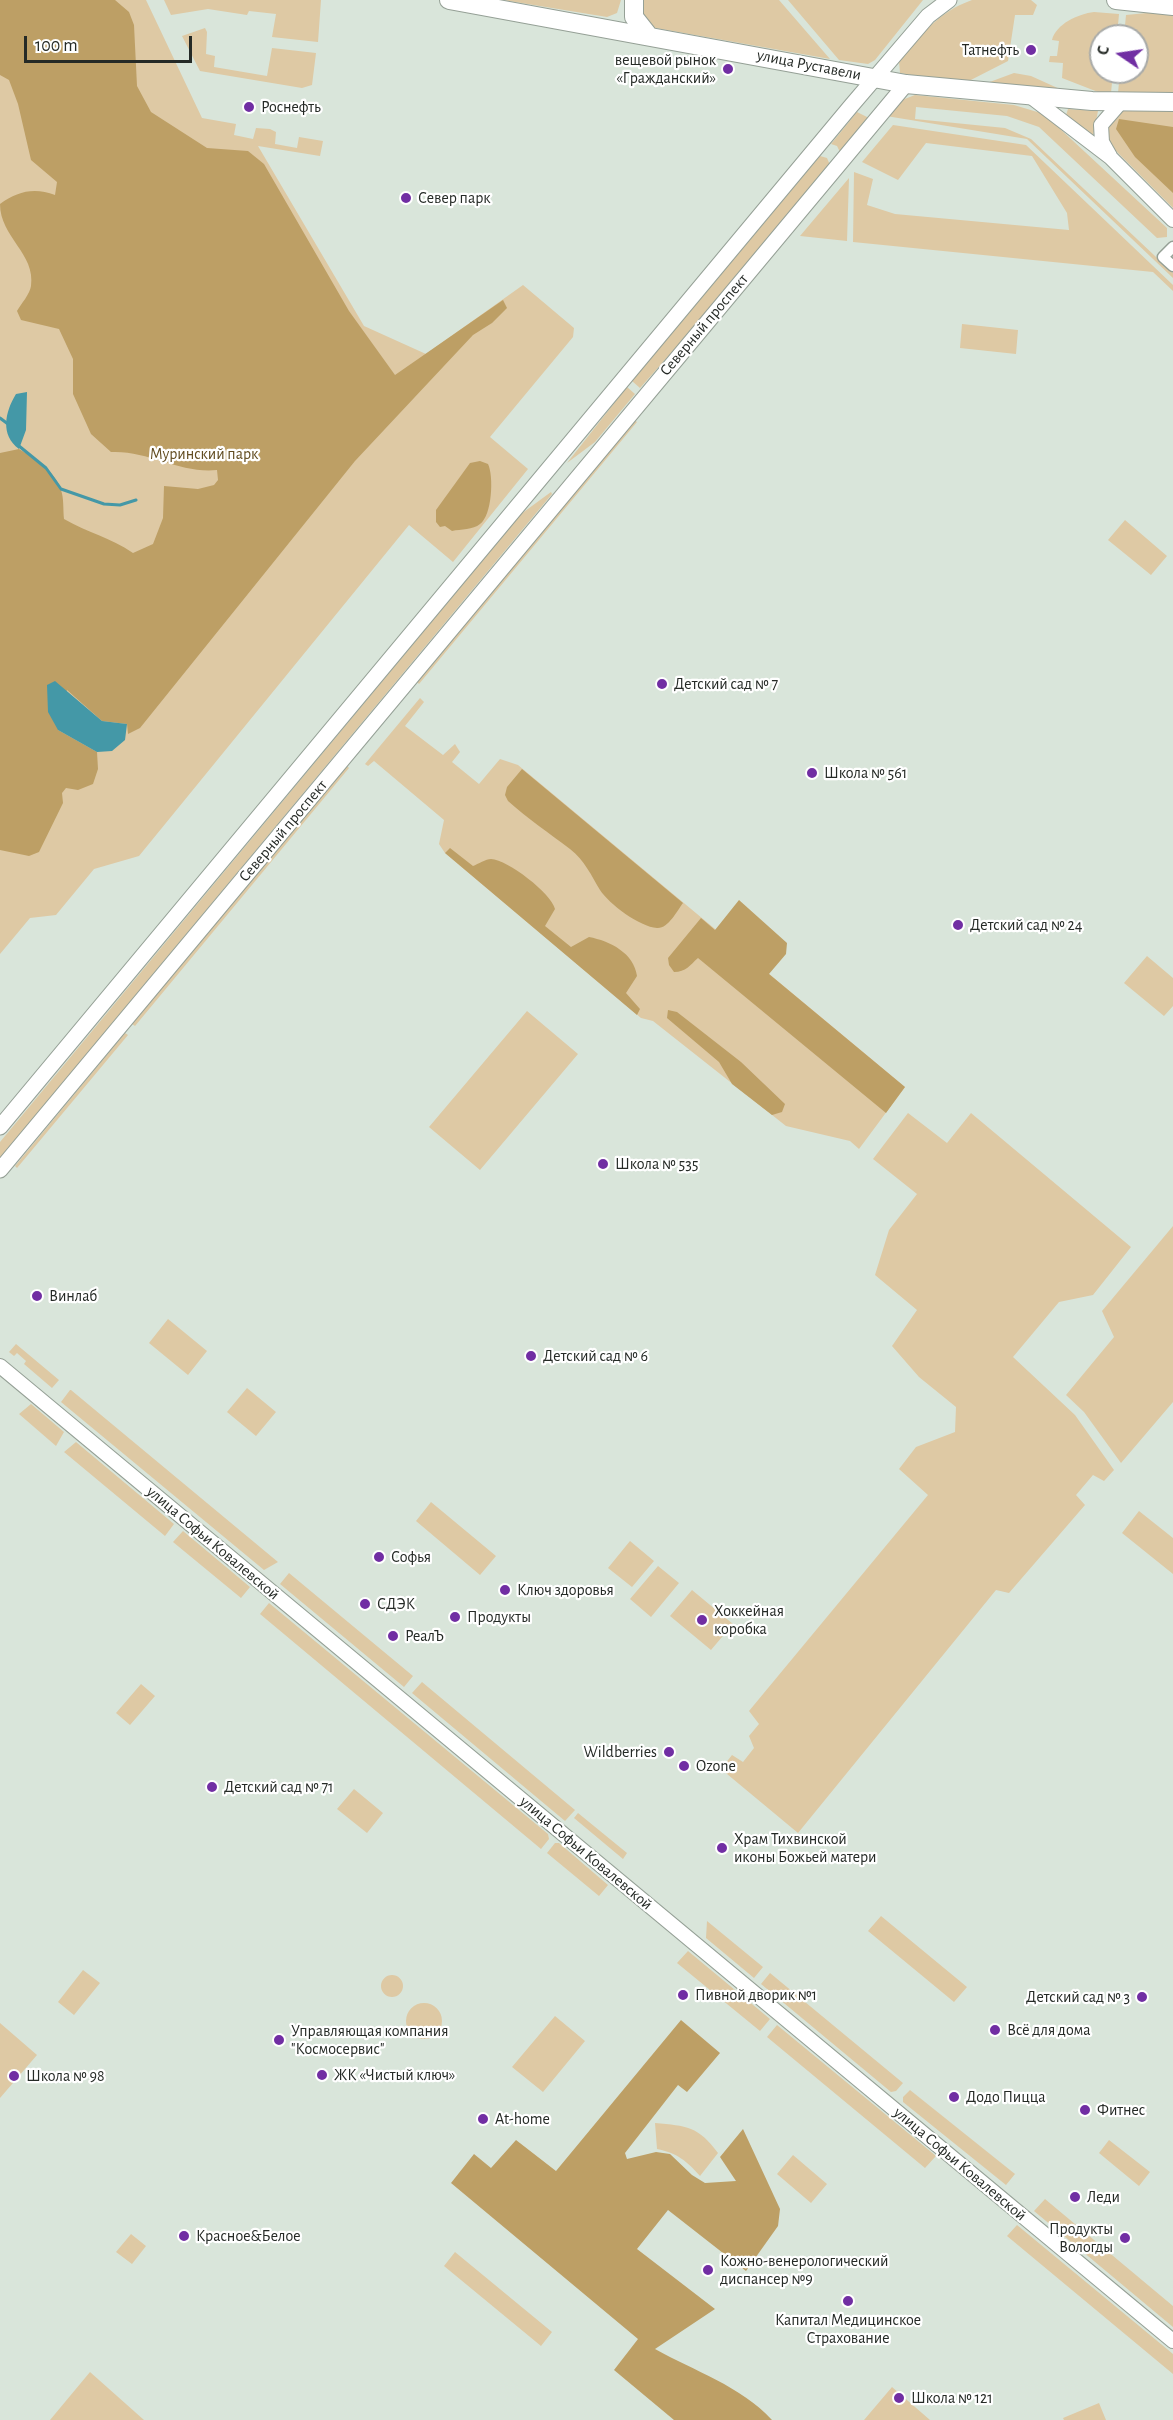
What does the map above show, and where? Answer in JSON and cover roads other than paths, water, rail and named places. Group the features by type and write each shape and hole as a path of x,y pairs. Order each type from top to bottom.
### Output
{"main road":[{"name":"улица Руставели","path":"449,0 906,84 1031,97 1121,102 1173,102"},
{"path":"600,27 621,15 626,0"},
{"path":"634,0 634,17 649,36"},
{"name":"Северный проспект","path":"0,1127 820,143 928,16 949,0"},
{"path":"1116,0 1173,6"},
{"name":"Северный проспект","path":"0,1170 906,84"},
{"path":"820,143 842,160"},
{"path":"545,474 566,491"}],"street":[{"path":"1031,97 1061,118 1098,151 1111,158"},
{"path":"1121,102 1101,125 1102,142 1111,158 1173,220"},
{"path":"1173,247 1163,257 1173,266"},
{"name":"улица Софьи Ковалевской","path":"0,1366 1173,2341"}],"water":[{"path":"27,392 26,430 19,449 9,437 6,423 9,408 16,394"},
{"path":"55,681 102,721 127,724 125,740 112,751 97,752 58,730 48,712 47,685"}],"waterway":[{"path":"0,418 8,424"},
{"path":"19,446 46,468 61,489 104,504 120,505 136,500"}],"place":[{"name":"Татнефть","path":"1031,50"},
{"name":"вещевой рынок «Гражданский»","path":"728,69"},
{"name":"Роснефть","path":"249,107"},
{"name":"Север парк","path":"406,198"},
{"name":"Детский сад № 7","path":"662,684"},
{"name":"Школа № 561","path":"812,773"},
{"name":"Детский сад № 24","path":"958,925"},
{"name":"Школа № 535","path":"603,1164"},
{"name":"Винлаб","path":"37,1296"},
{"name":"Детский сад № 6","path":"531,1356"},
{"name":"Софья","path":"379,1557"},
{"name":"Ключ здоровья","path":"505,1590"},
{"name":"СДЭК","path":"365,1604"},
{"name":"Продукты","path":"455,1617"},
{"name":"Хоккейная коробка","path":"702,1620"},
{"name":"РеалЪ","path":"393,1636"},
{"name":"Wildberries","path":"669,1752"},
{"name":"Ozone","path":"684,1766"},
{"name":"Детский сад № 71","path":"212,1787"},
{"name":"Храм Тихвинской иконы Божьей матери","path":"722,1848"},
{"name":"Пивной дворик №1","path":"683,1995"},
{"name":"Детский сад № 3","path":"1142,1997"},
{"name":"Всё для дома","path":"995,2030"},
{"name":"Управляющая компания \"Космосервис\"","path":"279,2040"},
{"name":"ЖК «Чистый ключ»","path":"322,2075"},
{"name":"Школа № 98","path":"14,2076"},
{"name":"Додо Пицца","path":"954,2097"},
{"name":"Фитнес","path":"1085,2110"},
{"name":"At-home","path":"483,2119"},
{"name":"Леди","path":"1075,2197"},
{"name":"Красное&Белое","path":"184,2236"},
{"name":"Продукты Вологды","path":"1125,2238"},
{"name":"Кожно-венерологический диспансер №9","path":"708,2270"},
{"name":"Капитал Медицинское Страхование","path":"848,2301"},
{"name":"Школа № 121","path":"899,2398"}],"park label":[{"name":"Муринский парк","path":"204,454"}]}
